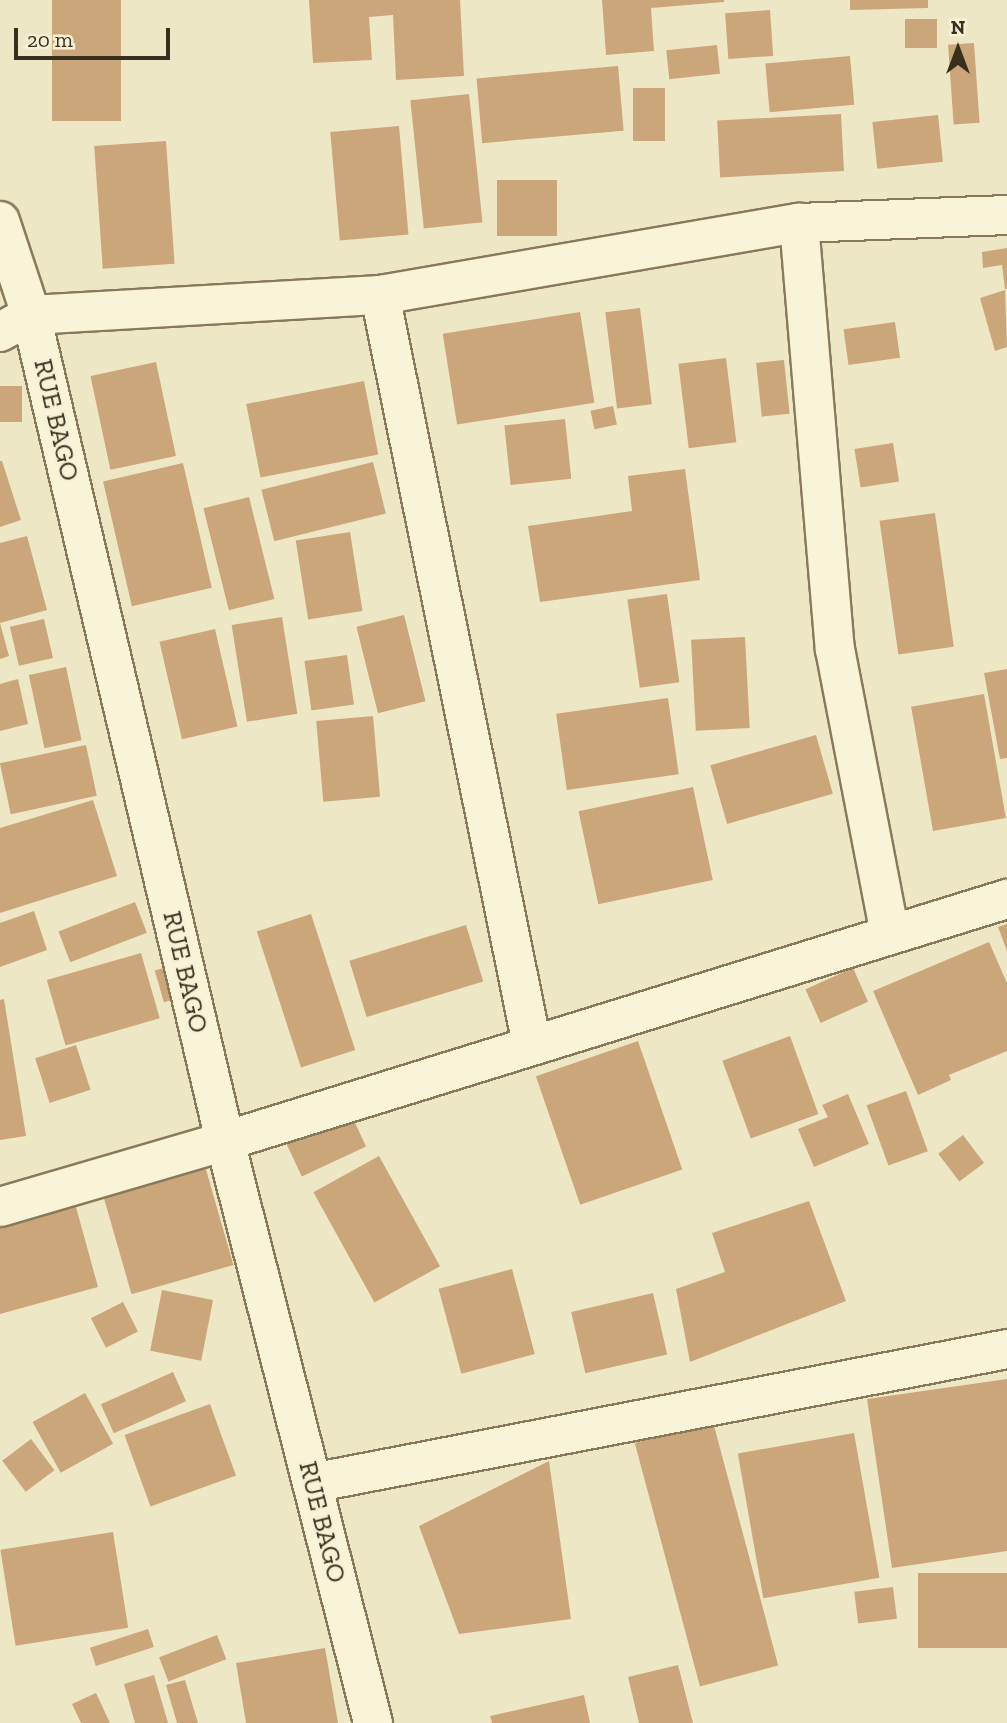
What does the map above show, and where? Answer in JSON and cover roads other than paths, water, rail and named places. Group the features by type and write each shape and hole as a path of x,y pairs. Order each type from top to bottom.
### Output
{"street":[{"path":"15,323 380,295 799,223 1007,215"},
{"name":"RUE BAGO","path":"0,221 15,323 373,1723"},
{"path":"799,223 835,649 890,933"},
{"path":"380,295 532,1045"},
{"path":"0,1207 225,1141 890,933 1007,899"},
{"path":"312,1483 1007,1349"}]}
